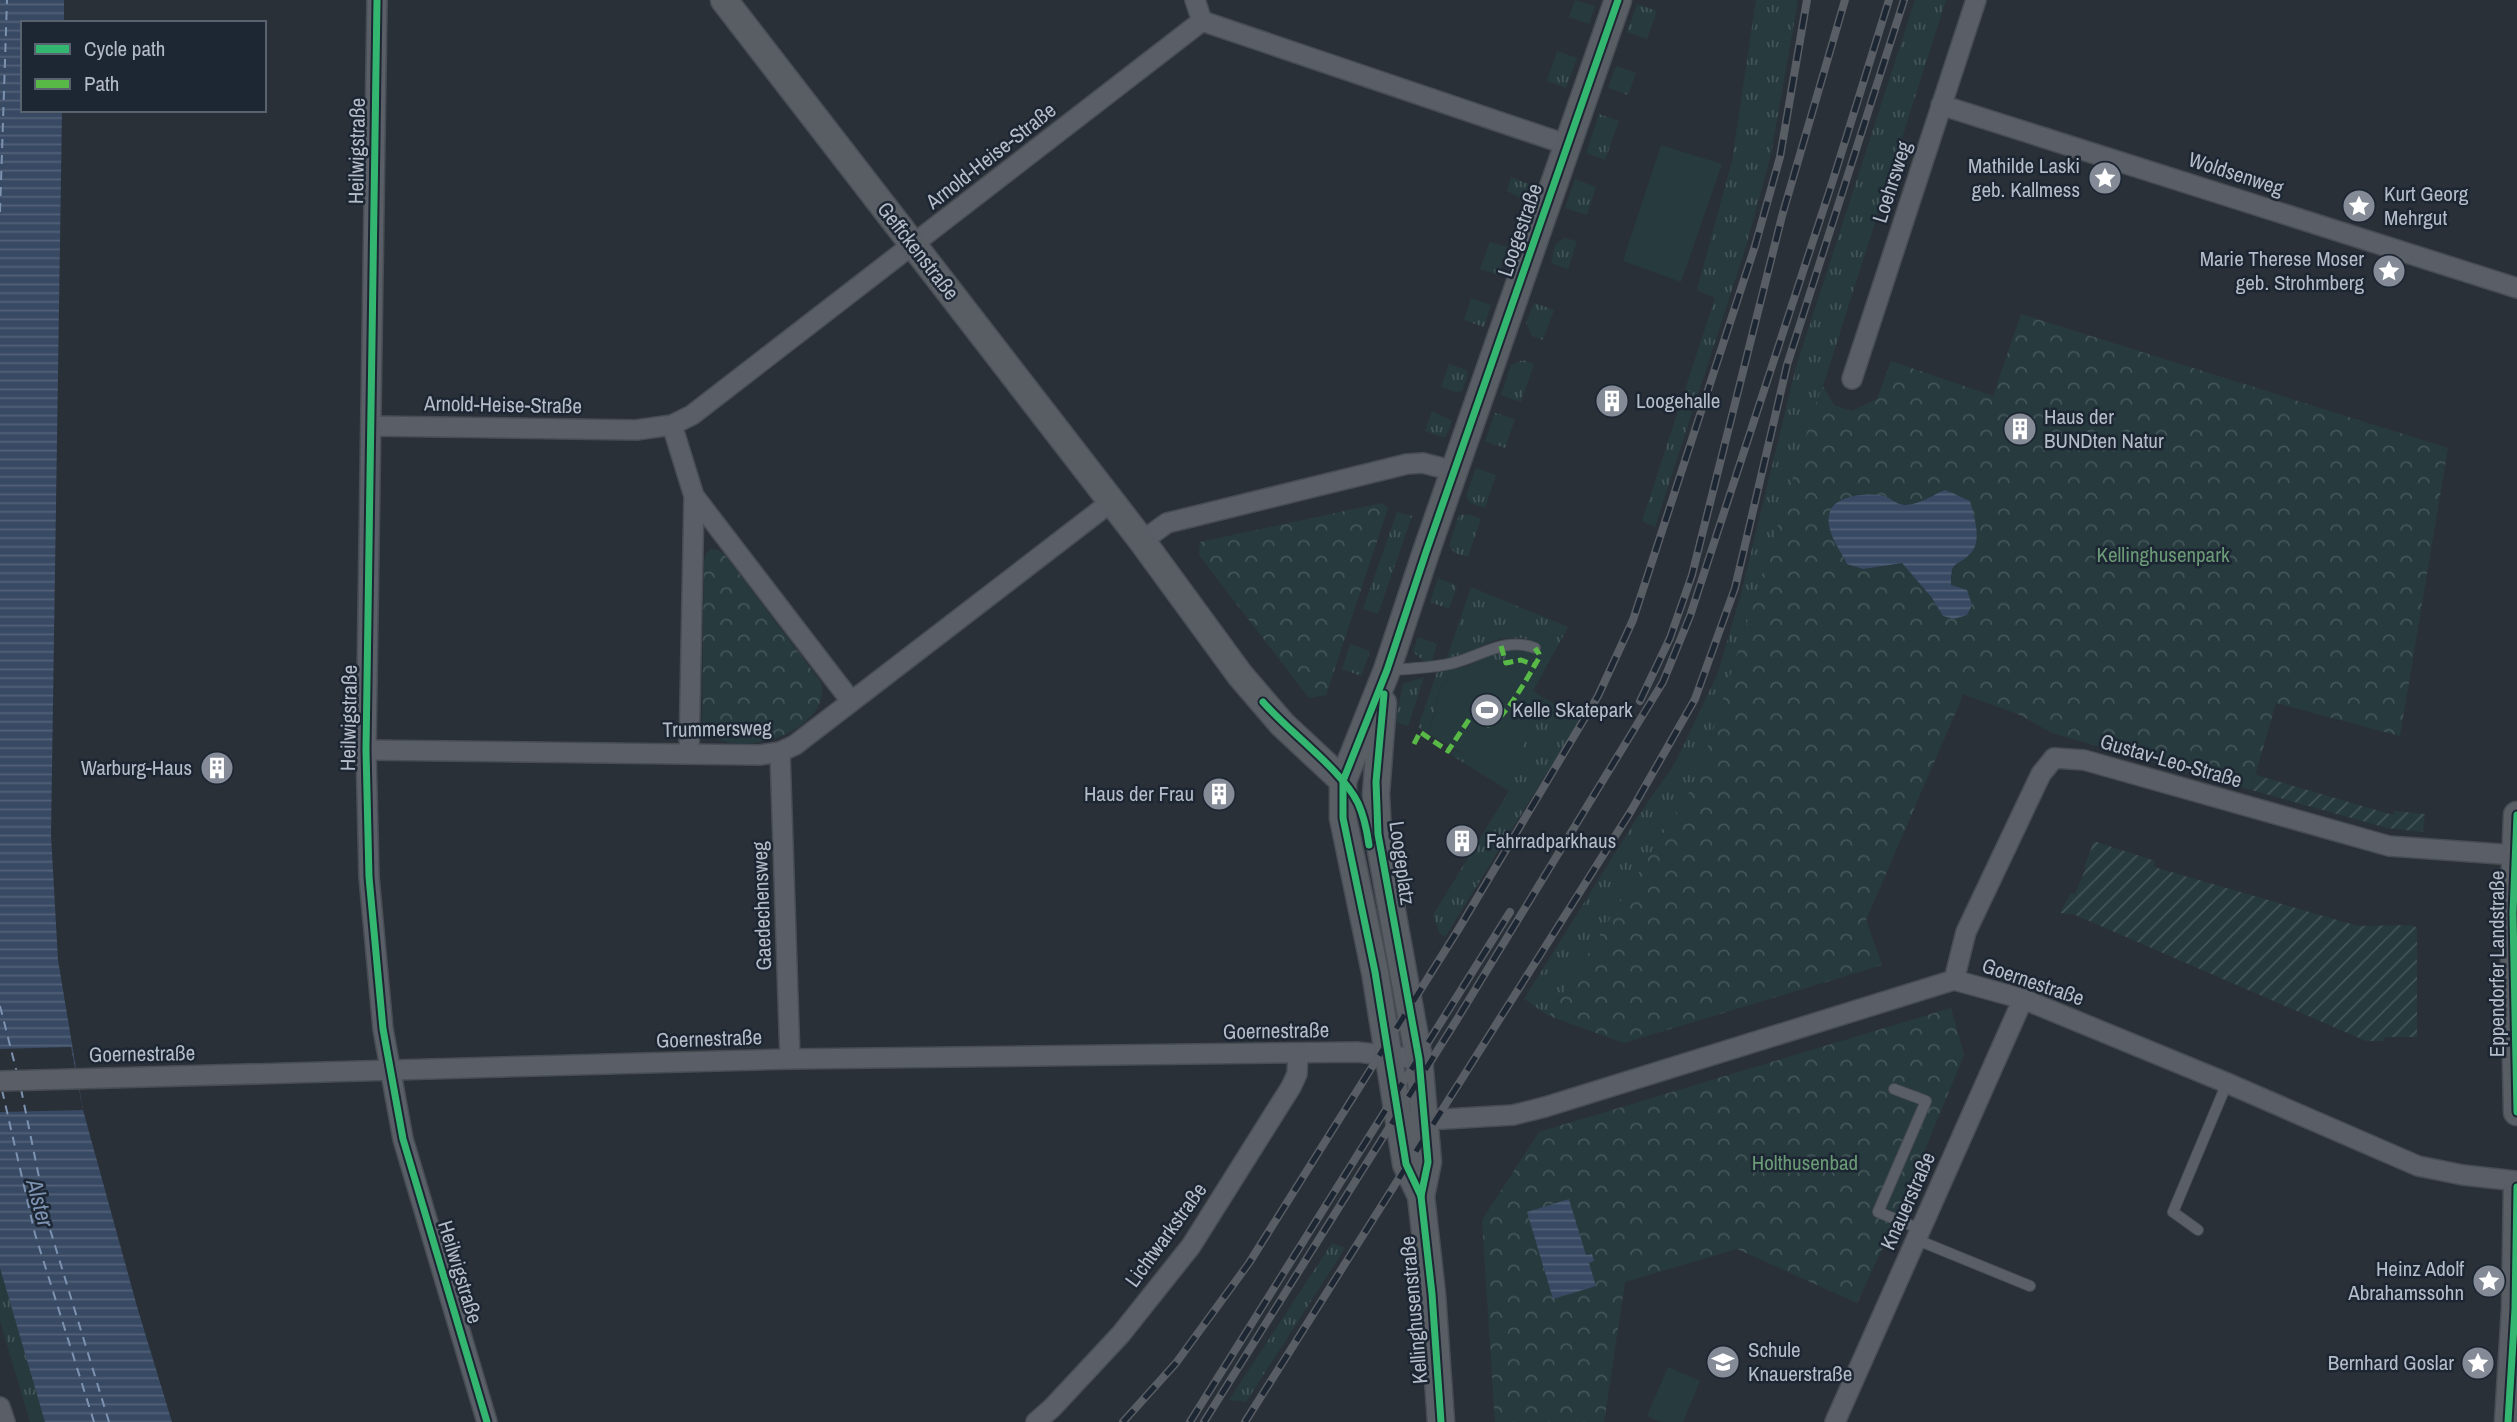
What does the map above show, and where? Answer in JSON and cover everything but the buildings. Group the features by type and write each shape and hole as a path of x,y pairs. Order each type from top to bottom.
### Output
{"street":[{"name":"Heilwigstraße","path":"377,0 366,750 369,877 383,1029 390,1071 413,1178 486,1422"},
{"name":"Geffckenstraße","path":"724,0 1111,502"},
{"path":"1195,0 1202,21 1568,145"},
{"name":"Loogestraße","path":"1454,471 1618,0"},
{"name":"Loehrsweg","path":"1852,379 1976,0"},
{"name":"Arnold-Heise-Straße","path":"371,426 636,430 672,425 692,415 1202,21"},
{"name":"Woldsenweg","path":"1941,105 2517,288"},
{"path":"672,425 694,496 690,754"},
{"path":"1142,541 1167,523 1407,464 1423,463 1454,471"},
{"name":"Loogeplatz","path":"1389,1054 1343,818 1343,781 1366,754 1387,670 1454,471"},
{"path":"694,496 851,701"},
{"path":"1111,502 1263,702 1282,724 1343,781"},
{"name":"Trummersweg","path":"366,750 760,755 779,751 795,745 1111,502"},
{"name":"Gaedechensweg","path":"779,751 790,1059"},
{"name":"Loogeplatz","path":"1366,754 1376,794 1378,834 1419,1059"},
{"name":"Gustav-Leo-Straße","path":"1954,980 1966,932 2040,774 2054,758 2084,760 2389,846 2514,855"},
{"name":"Eppendorfer Landstraße","path":"2517,816 2513,913 2517,1112"},
{"name":"Loogeplatz","path":"1356,885 1393,926"},
{"name":"Goernestraße","path":"1412,1121 1513,1115 1545,1107 1954,980 2023,999 2418,1166 2463,1175 2517,1181"},
{"name":"Knauerstraße","path":"1835,1422 2023,999"},
{"name":"Goernestraße","path":"0,1081 790,1059 1357,1052 1419,1059"},
{"name":"Lichtwarkstraße","path":"1037,1422 1121,1334 1191,1246 1291,1087 1297,1074 1298,1054"},
{"name":"Kellinghusenstraße","path":"1389,1054 1428,1162 1421,1196 1441,1422"},
{"name":"Kellinghusenstraße","path":"1412,1121 1419,1059"},
{"path":"2508,1422 2514,1384 2517,1187"},
{"path":"0,1407 5,1422"}],"lane":[{"path":"1387,670 1445,665 1506,644 1535,648"},
{"path":"2198,1230 2173,1212 2227,1083"},
{"path":"1894,1089 1926,1101 1878,1212 1918,1234 2030,1286"}],"green space":[{"path":"1575,0 1595,6 1589,24 1569,17"},
{"path":"1756,0 1798,0 1771,154 1747,243 1655,527 1642,521 1715,298 1697,290 1732,161"},
{"path":"1915,0 1946,0 1698,778 1549,1016 1524,999 1637,818 1675,763 1718,673 1741,594 1796,367"},
{"path":"1637,4 1657,11 1647,39 1627,32"},
{"path":"1557,51 1577,58 1566,88 1547,81"},
{"path":"1616,66 1636,73 1628,95 1608,88"},
{"path":"1599,114 1619,121 1605,160 1586,153"},
{"path":"1661,145 1722,164 1681,282 1623,261"},
{"path":"1511,177 1533,186 1527,201 1507,191"},
{"path":"1575,179 1596,187 1587,215 1565,208"},
{"path":"1564,238 1577,241 1568,269 1551,263 1555,245"},
{"path":"1490,242 1507,247 1499,275 1480,269"},
{"path":"1471,298 1491,305 1484,327 1464,320"},
{"path":"1534,303 1554,310 1543,340 1532,336 1526,323"},
{"name":"Kellinghusenpark","path":"2021,314 2448,448 2400,736 2276,703 2251,790 2052,733 2020,715 1962,694 1866,920 1882,965 1624,1043 1549,1016 1698,778 1822,385 1834,405 1852,411 1877,399 1891,361 1993,396","holes":["1934,494 1970,555 1954,568 1943,616 1932,598 1902,563 1863,569 1847,564 1836,544 1883,495 1897,503 1909,505"]},
{"path":"1523,360 1534,364 1521,402 1501,395 1511,365"},
{"path":"1449,364 1466,370 1468,374 1462,391 1456,392 1441,387"},
{"path":"1432,411 1452,421 1445,438 1425,431"},
{"path":"1495,413 1515,419 1505,448 1485,441"},
{"path":"1476,468 1496,475 1485,508 1470,503 1466,496"},
{"path":"1382,503 1388,508 1326,695 1309,698 1199,555 1200,542"},
{"path":"1397,512 1412,516 1378,614 1363,609"},
{"path":"1468,514 1481,519 1468,557 1455,553 1449,546 1459,515"},
{"path":"711,549 724,554 821,682 820,701 810,717 771,740 748,744 727,742 711,734 702,719 704,561"},
{"path":"1438,578 1457,586 1449,609 1430,602"},
{"path":"1471,587 1568,627 1555,651 1555,645 1549,638 1535,641 1503,638 1462,656 1447,658"},
{"path":"1418,637 1437,644 1432,661 1425,662 1413,652"},
{"name":"Kelle Skatepark","path":"1549,638 1555,645 1555,651 1533,691 1544,698 1526,730 1528,736 1504,777 1427,733 1433,721 1440,690 1448,680 1467,671 1521,656 1531,639 1535,641"},
{"path":"1350,644 1370,651 1361,676 1342,669"},
{"path":"1508,650 1524,651 1521,656 1467,671 1448,680 1440,690 1427,733 1418,727 1437,672 1468,666 1491,654"},
{"path":"1424,677 1408,726 1395,722 1403,684"},
{"path":"1544,698 1581,718 1445,937 1440,934 1433,915 1509,791 1451,755 1454,750 1464,754 1526,730"},
{"path":"2256,775 2393,815 2394,811 2425,814 2423,832 2387,828 2251,790"},
{"path":"2094,841 2155,861 2154,867 2358,926 2412,925 2417,928 2417,1037 2385,1037 2384,1041 2366,1041 2073,914 2060,913 2071,893 2075,894"},
{"name":"Holthusenbad","path":"1951,1008 1964,1055 1901,1208 1857,1303 1737,1249 1625,1282 1604,1422 1495,1422 1482,1220 1539,1132"},
{"path":"1332,1243 1345,1248 1246,1402 1229,1400"},
{"path":"0,1268 45,1422 30,1422 0,1321"},
{"path":"1668,1367 1700,1381 1683,1422 1661,1422 1647,1416"}],"water":[{"name":"Alster","path":"0,0 64,0 64,21 21,21 21,112 62,112 51,835 58,960 83,1110 172,1422 45,1422 0,1268"},
{"path":"1945,490 1970,501 1977,536 1974,549 1953,567 1951,585 1967,590 1972,605 1967,615 1954,619 1943,616 1932,598 1902,563 1863,569 1847,564 1829,525 1832,508 1845,498 1880,495 1898,504 1910,505"},
{"path":"1569,1199 1586,1255 1592,1254 1594,1261 1589,1263 1596,1286 1553,1299 1527,1212"}],"pier":[{"path":"71,1047 83,1110 0,1112 0,1049"}],"ferry route":[{"path":"0,212 7,0"},
{"path":"0,1006 17,1073"},
{"path":"21,1089 49,1226 109,1422"},
{"path":"2,1090 35,1234 94,1422"}],"railway":[{"path":"1123,1422 1176,1363 1249,1263 1458,930 1598,696 1633,620 1755,246 1780,157 1807,0"},
{"path":"1640,701 1670,638 1692,575 1782,216 1845,0"},
{"path":"1204,1422 1456,1021 1663,682 1690,616 1889,0"},
{"path":"1245,1422 1631,811 1695,699 1735,588 1787,365 1904,0"},
{"path":"1190,1422 1510,912"}],"marked path":[{"path":"1501,646 1506,663 1521,660 1534,665"},
{"path":"1487,725 1501,716 1523,686 1539,658 1535,648"},
{"path":"1414,744 1420,732 1448,751 1470,718 1474,717"}],"cycle path":[{"path":"377,0 366,750 369,877 383,1029 403,1139 487,1422"},
{"path":"1441,1422 1432,1294 1421,1196 1406,1164 1375,972 1343,818 1343,781 1387,670 1618,0"},
{"path":"1384,694 1376,782 1378,834 1419,1059 1428,1162 1421,1196"},
{"path":"1263,702 1328,764 1350,790 1362,813 1369,845"},
{"path":"2517,815 2513,913 2517,1112"},
{"path":"2508,1422 2515,1309 2517,1187"}],"place":[{"name":"Mathilde Laski geb. Kallmess","path":"2105,178"},
{"name":"Kurt Georg Mehrgut","path":"2359,206"},
{"name":"Marie Therese Moser geb. Strohmberg","path":"2389,271"},
{"name":"Loogehalle","path":"1612,401"},
{"name":"Haus der BUNDten Natur","path":"2020,429"},
{"name":"Kelle Skatepark","path":"1487,710"},
{"name":"Warburg-Haus","path":"217,768"},
{"name":"Haus der Frau","path":"1219,794"},
{"name":"Fahrradparkhaus","path":"1462,841"},
{"name":"Heinz Adolf Abrahamssohn","path":"2489,1281"},
{"name":"Schule Knauerstraße","path":"1723,1362"},
{"name":"Bernhard Goslar","path":"2478,1363"}]}
